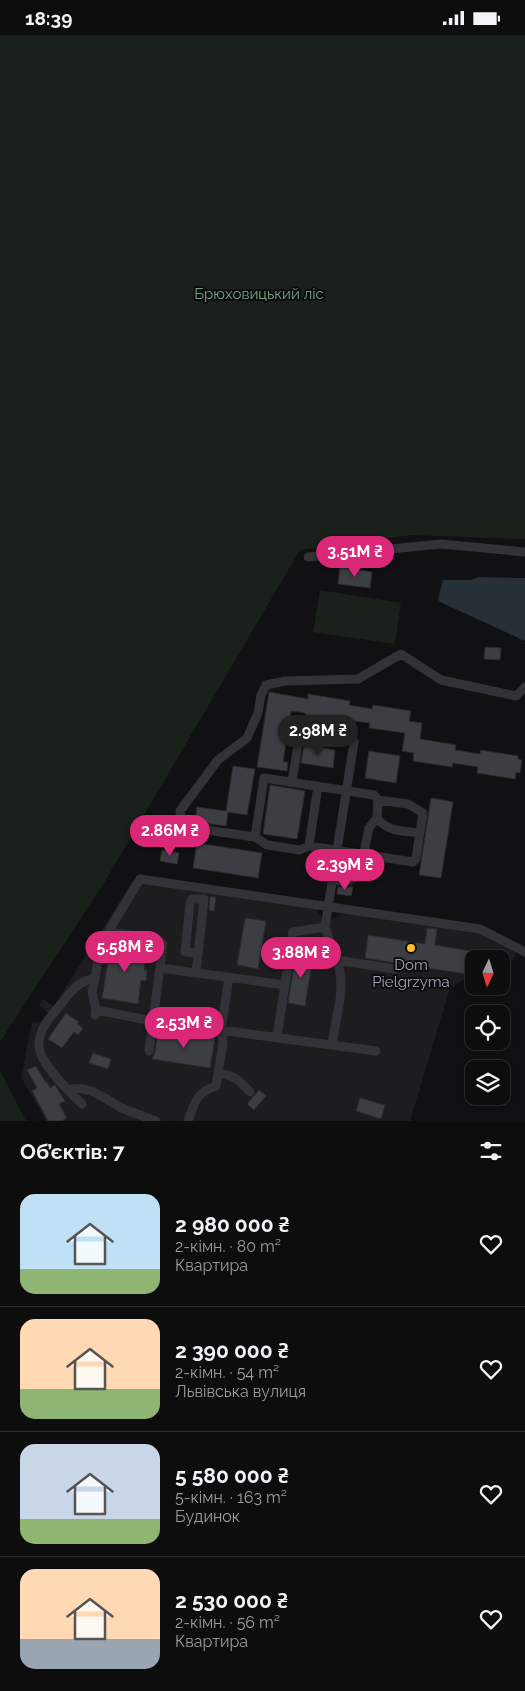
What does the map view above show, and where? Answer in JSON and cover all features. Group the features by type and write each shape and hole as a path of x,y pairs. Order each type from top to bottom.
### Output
{"street":[{"path":"308,557 441,544 525,552"},
{"path":"255,837 264,778 374,795 378,799 408,804 423,813 416,858 413,862 309,846 300,850 267,845 255,837 192,828 183,823 180,811 218,760 247,738 258,713 261,695 266,685 279,681 358,679 401,654 441,680 516,696 525,687"},
{"path":"292,783 302,720"},
{"path":"332,1045 340,993 340,971 325,927 330,907 354,742"},
{"path":"309,846 318,786"},
{"path":"334,880 346,881 354,878 361,866 369,828 377,818 378,799"},
{"path":"377,818 381,824 390,829 420,833"},
{"path":"376,1051 96,1013 92,992 100,947 140,879 480,929 525,952"},
{"path":"196,973 205,888"},
{"path":"277,1037 293,932 325,927"},
{"path":"108,932 158,939 163,945 149,1051"},
{"path":"336,960 395,969"},
{"path":"160,968 285,985"},
{"path":"188,1121 193,1105 199,1095 208,1089 216,1087 229,977"},
{"path":"82,1104 68,1090 42,1057 39,1047 40,1038 47,1022 73,988 88,979 95,979"},
{"path":"218,1073 232,1075 250,1092"},
{"path":"68,1090 76,1087 92,1091 125,1109 156,1121"}],"shaded area":[{"path":"478,577 525,578 525,641 440,602 438,599 443,580 471,580"},
{"path":"132,882 316,909 326,923 345,912 480,933 517,951 510,962 510,950 465,950 465,979 450,988 410,1121 46,1121 21,1077 32,1022 40,1022 48,1013 39,1005 43,999 54,1006"}],"green space":[{"name":"Брюховицький ліс","path":"0,35 525,35 525,539 411,535 300,550 107,878 0,1042"},
{"path":"320,590 401,603 395,644 313,632"},
{"path":"0,1071 26,1121 0,1121"}],"building":[{"path":"340,567 372,572 370,588 338,584"},
{"path":"485,647 501,648 500,660 484,659"},
{"path":"269,692 308,699 308,694 350,701 349,705 372,709 373,705 411,711 409,721 422,723 420,739 456,745 455,750 480,754 481,750 518,756 518,759 522,760 520,773 516,772 515,779 477,773 478,767 453,763 452,767 413,761 414,753 402,751 405,733 369,728 370,723 347,720 346,724 308,718 305,713 291,711 283,762 288,762 287,771 257,767"},
{"path":"304,745 335,750 333,768 301,763"},
{"path":"369,751 400,756 396,783 365,778"},
{"path":"233,766 255,769 247,815 228,812 226,826 195,822 197,807 226,811"},
{"path":"270,785 305,791 297,839 263,834"},
{"path":"431,798 453,802 441,878 419,875"},
{"path":"197,843 262,853 258,878 193,868"},
{"path":"162,850 179,853 177,864 160,861"},
{"path":"338,887 353,887 351,896 337,894"},
{"path":"210,897 216,897 214,911 209,910"},
{"path":"245,918 266,921 258,969 237,965"},
{"name":"Dom Pielgrzyma","path":"427,928 437,929 435,945 465,950 465,974 365,958 368,935 425,944"},
{"path":"111,943 147,948 144,970 147,970 146,981 141,980 138,1004 102,998"},
{"path":"296,953 313,956 305,1006 288,1003"},
{"path":"66,1013 79,1022 77,1024 83,1028 78,1035 74,1032 62,1048 48,1039"},
{"path":"158,1029 215,1038 210,1068 152,1059 155,1052"},
{"path":"93,1053 111,1059 108,1069 89,1063"},
{"path":"36,1066 50,1088 55,1085 65,1101 59,1104 67,1118 62,1121 48,1121 32,1091 37,1088 27,1070"},
{"path":"259,1090 266,1096 254,1110 247,1104"},
{"path":"360,1098 385,1105 381,1119 356,1111"}],"place":[{"name":"Dom Pielgrzyma","path":"411,948"}]}
